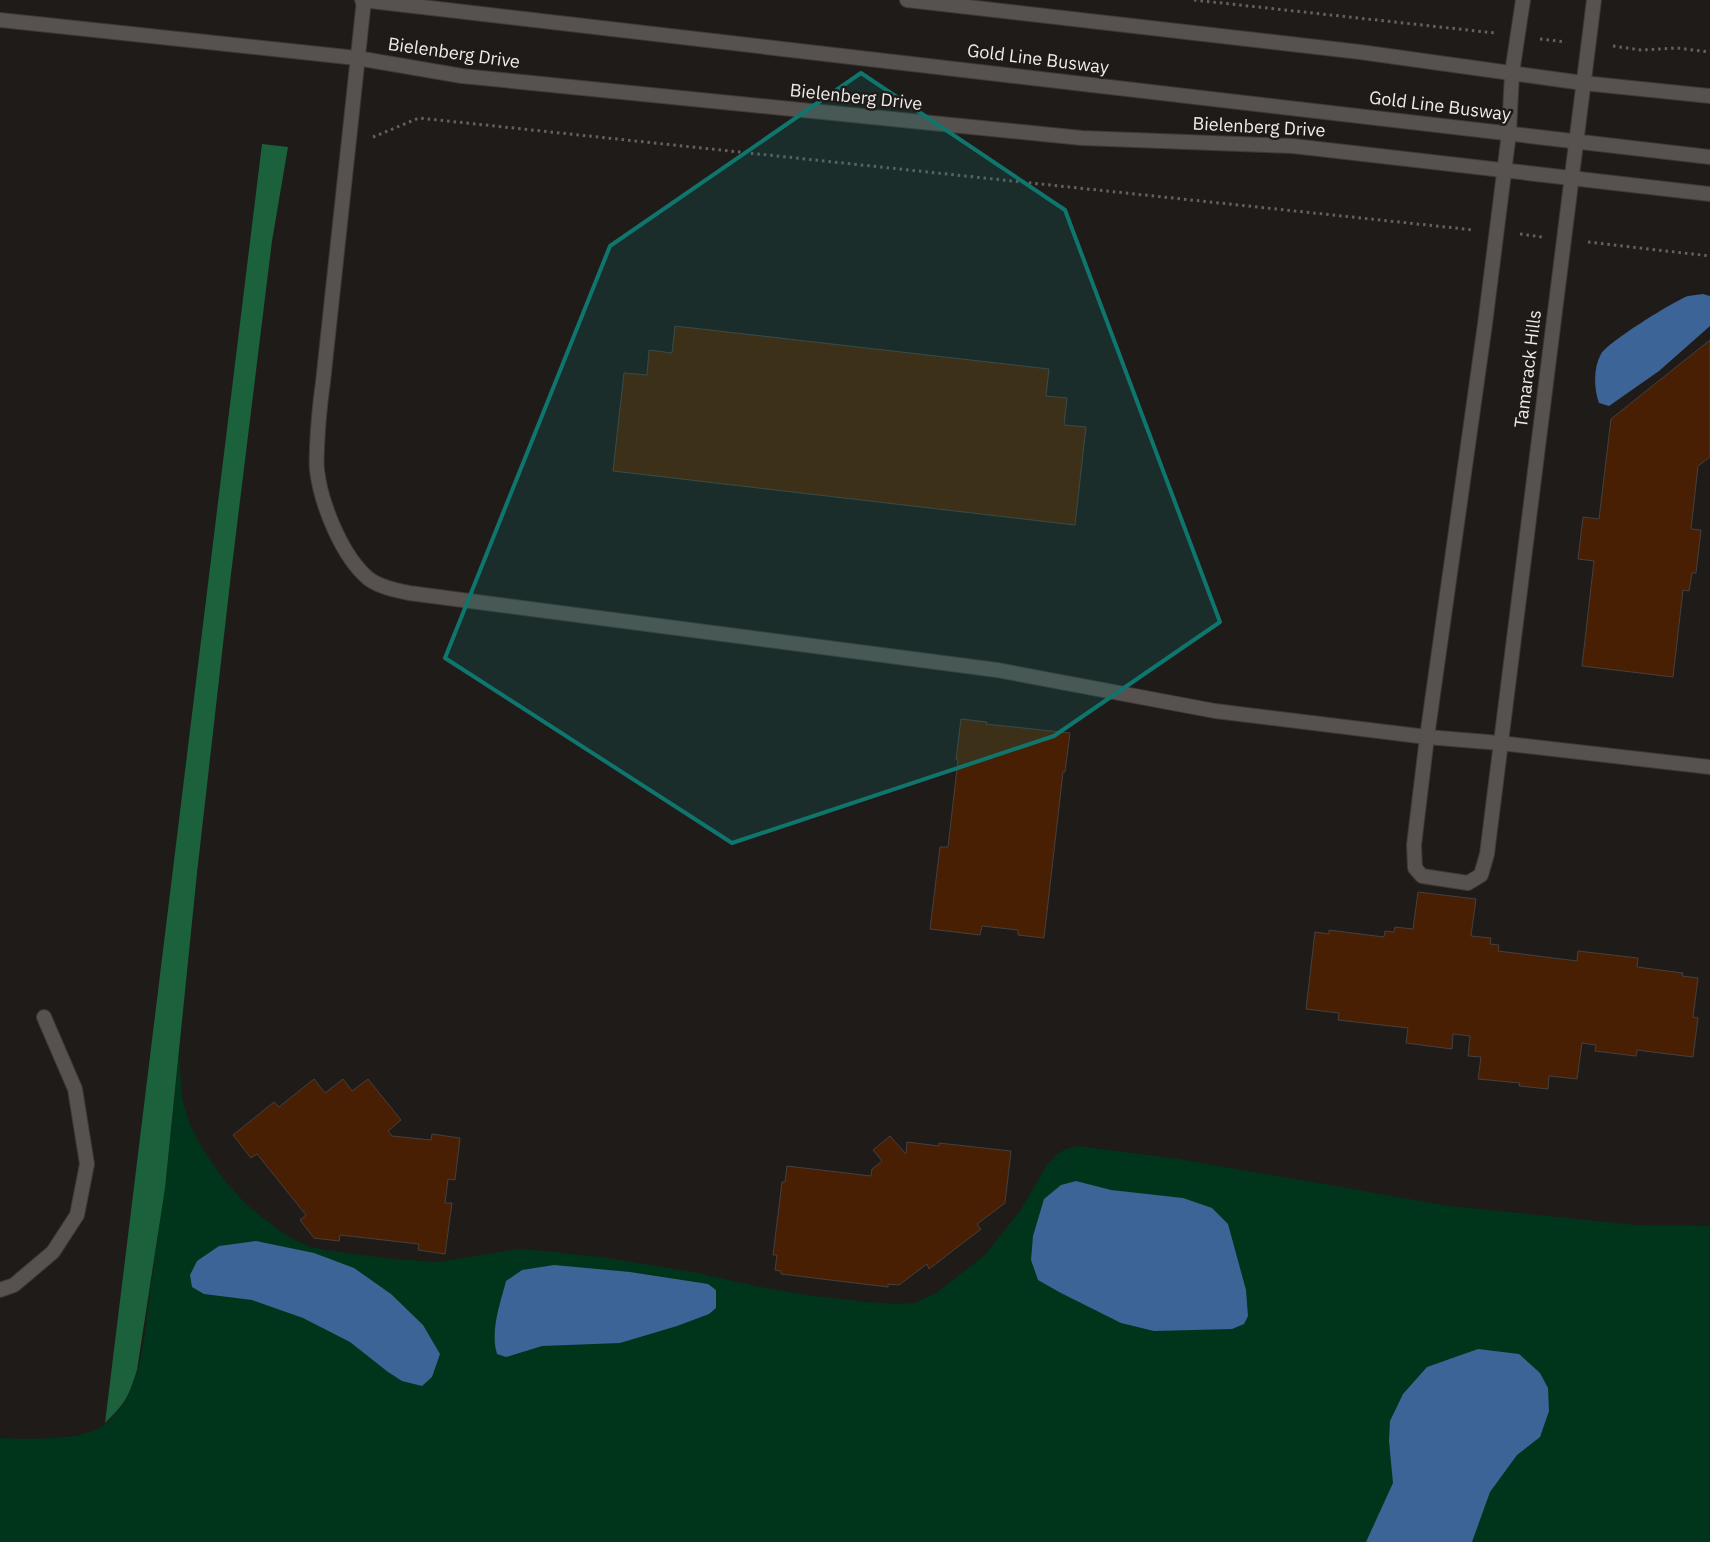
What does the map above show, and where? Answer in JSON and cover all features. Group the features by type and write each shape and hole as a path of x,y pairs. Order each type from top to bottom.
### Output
{"street":[{"path":"363,0 318,428 317,469 323,495 344,548 357,566 370,579 388,588 409,593 988,668 1215,711 1427,737 1500,743 1710,767"},
{"name":"Gold Line Busway","path":"363,0 1509,132 1710,157"},
{"path":"907,0 1360,52 1584,83 1710,96"},
{"path":"1427,737 1497,232 1509,132 1512,73 1523,0"},
{"name":"Tamarack Hills","path":"1427,737 1414,845 1415,868 1422,876 1468,883 1481,875 1485,866 1594,0"},
{"name":"Bielenberg Drive","path":"0,20 357,58 462,76 1082,138 1293,146 1710,194"},
{"path":"0,1290 14,1285 53,1252 77,1215 87,1164 75,1089 44,1017"}],"path":[{"path":"1194,0 1589,45 1640,50 1677,48 1710,52"},
{"path":"347,148 419,118 1710,256"}],"highlighted area":[{"path":"861,73 1065,210 1220,622 1054,736 732,843 445,658 610,246"}],"green space":[{"path":"262,144 288,147 272,241 231,574 197,873 165,1188 137,1370 126,1399 105,1423"},
{"path":"179,1052 182,1099 190,1125 204,1151 225,1181 245,1203 289,1237 310,1247 393,1259 438,1262 520,1249 544,1251 600,1257 692,1272 813,1296 897,1304 915,1303 936,1293 984,1256 1020,1211 1047,1165 1056,1155 1066,1149 1078,1146 1179,1159 1449,1206 1635,1225 1710,1226 1710,1542 0,1542 0,1438 52,1438 92,1432 101,1427 119,1410 129,1395 136,1377 146,1324"}],"water":[{"path":"1703,294 1710,296 1710,326 1659,371 1609,406 1599,403 1595,385 1596,372 1598,360 1606,348 1669,305 1688,296"},
{"path":"1076,1181 1111,1190 1183,1198 1212,1208 1228,1224 1246,1290 1248,1316 1244,1324 1232,1329 1154,1331 1121,1323 1038,1280 1031,1260 1033,1236 1044,1199 1061,1185"},
{"path":"256,1241 314,1253 354,1268 391,1294 423,1325 440,1354 432,1377 422,1386 402,1381 350,1342 303,1318 252,1300 204,1294 192,1287 190,1275 197,1261 219,1246"},
{"path":"554,1265 630,1272 708,1284 716,1290 716,1308 709,1314 677,1326 620,1343 542,1346 506,1357 497,1354 495,1327 506,1281 522,1270"},
{"path":"1478,1349 1519,1354 1540,1373 1548,1388 1549,1411 1540,1437 1517,1455 1490,1492 1472,1542 1366,1542 1393,1483 1389,1441 1390,1421 1403,1394 1427,1367"}],"building":[{"path":"675,326 1049,369 1046,396 1067,398 1064,425 1086,427 1075,525 613,471 624,373 647,375 649,350 672,353"},
{"path":"1710,340 1710,457 1698,466 1691,529 1701,530 1696,573 1692,573 1689,591 1683,590 1673,677 1582,666 1594,561 1578,559 1583,517 1599,519 1611,419"},
{"path":"961,719 987,722 986,724 1070,733 1065,772 1063,772 1044,938 1018,935 1018,930 982,926 980,935 930,929 940,847 948,847"},
{"path":"1418,892 1476,899 1471,936 1491,938 1490,944 1499,945 1498,951 1577,961 1578,951 1638,958 1637,967 1683,973 1682,976 1698,978 1693,1017 1698,1018 1693,1057 1637,1050 1636,1056 1595,1051 1596,1045 1582,1043 1577,1079 1549,1076 1548,1089 1519,1086 1520,1083 1478,1079 1481,1057 1468,1056 1470,1036 1453,1034 1452,1049 1406,1043 1408,1028 1338,1020 1339,1013 1306,1009 1315,932 1329,934 1329,930 1384,937 1385,931 1394,932 1395,927 1413,929"},
{"path":"314,1079 325,1093 343,1079 352,1091 368,1079 401,1120 388,1131 392,1136 431,1140 432,1134 460,1138 455,1180 448,1179 445,1203 452,1203 445,1254 418,1250 419,1244 340,1235 339,1241 314,1238 300,1220 306,1215 257,1154 251,1158 233,1135 274,1102 279,1107"},
{"path":"890,1136 906,1154 907,1142 939,1146 939,1143 1011,1151 1005,1203 977,1224 981,1229 929,1269 927,1264 899,1285 888,1284 888,1287 781,1274 781,1271 775,1270 777,1255 773,1255 782,1182 785,1182 787,1166 871,1176 872,1169 882,1161 873,1150"}]}
